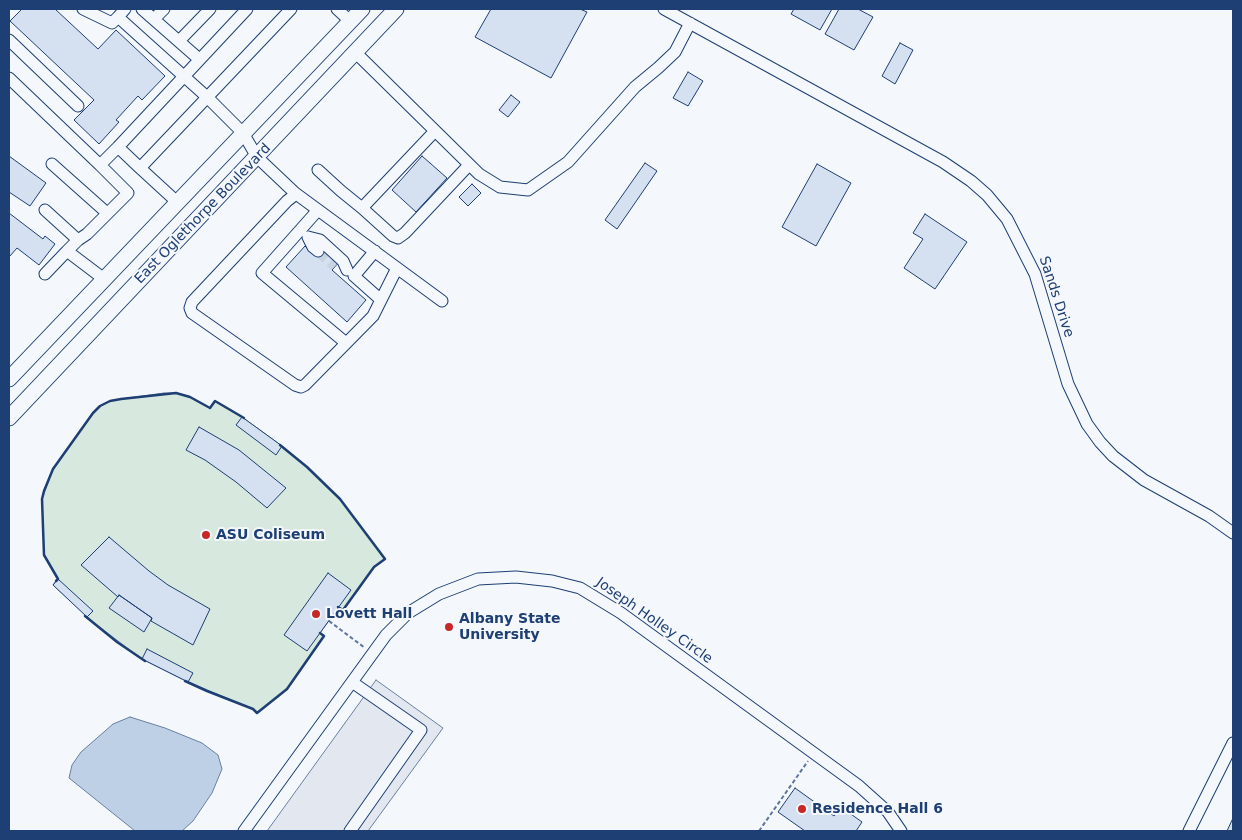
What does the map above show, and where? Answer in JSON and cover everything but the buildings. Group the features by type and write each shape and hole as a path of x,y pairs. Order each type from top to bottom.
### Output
{"main road":[{"name":"East Oglethorpe Boulevard","path":"9,380 362,9"},
{"name":"East Oglethorpe Boulevard","path":"9,418 396,9"}],"street":[{"path":"83,9 112,23 122,13 243,133 257,157 296,194 442,301"},
{"path":"142,9 199,59"},
{"path":"154,19 164,9"},
{"path":"179,41 210,9"},
{"path":"100,164 247,9"},
{"path":"140,168 291,9"},
{"path":"337,9 350,21"},
{"name":"Sands Drive","path":"664,9 943,162 971,181 987,195 1007,219 1036,274 1068,384 1091,430 1113,456 1127,468 1144,480 1209,516 1233,533"},
{"path":"356,53 479,174 500,187 528,190 568,162 635,87 675,52 690,23"},
{"path":"9,40 78,106"},
{"path":"9,78 128,193 45,274"},
{"path":"362,208 435,131"},
{"path":"118,147 177,202"},
{"path":"52,164 107,213"},
{"path":"318,170 393,236 398,238 470,165"},
{"path":"296,194 287,201 192,302 190,308 192,313 295,385 301,387 373,316 397,268"},
{"path":"45,210 78,240"},
{"path":"318,210 304,233 262,273 346,343"},
{"path":"304,233 313,247 319,250"},
{"path":"304,233 320,240 343,261 343,269"},
{"path":"67,251 104,279"},
{"path":"343,269 374,251"},
{"path":"343,269 381,300"},
{"name":"Joseph Holley Circle","path":"244,831 386,635 408,613 439,594 478,579 516,577 552,581 580,588 621,613 859,786 888,812 901,831"},
{"path":"350,831 421,730 352,682"},
{"path":"1189,831 1233,743"}],"path":[{"path":"329,621 373,653"},
{"path":"758,831 814,753"}],"shaded area":[{"name":"ASU Coliseum","path":"176,393 190,397 210,408 215,401 242,417 282,446 340,499 385,559 374,567 343,610 338,608 320,633 324,636 287,689 257,713 253,709 188,682 142,659 94,623 53,585 58,578 44,555 42,499 53,469 93,413 100,406 110,401"},
{"path":"376,680 443,728 368,831 267,831"}],"water":[{"path":"130,717 165,728 202,743 218,755 222,769 212,793 193,821 182,831 135,831 69,778 72,765 81,752 113,724"}],"tunnel":[{"path":"318,251 335,266"}],"wall":[{"path":"56,581 58,579 44,555 42,499 44,491 53,469 100,406 110,401 121,399 176,393 190,397 210,408 215,401 244,418"},
{"path":"280,445 307,467 340,499 385,559 374,567 343,610 338,607"},
{"path":"85,616 117,642 145,661"},
{"path":"185,681 253,709 257,713 287,689 324,636 320,633"}],"place":[{"name":"ASU Coliseum","path":"206,535"},
{"name":"Lovett Hall","path":"316,614"},
{"name":"Albany State University","path":"449,627"},
{"name":"Residence Hall 6","path":"802,809"}]}
